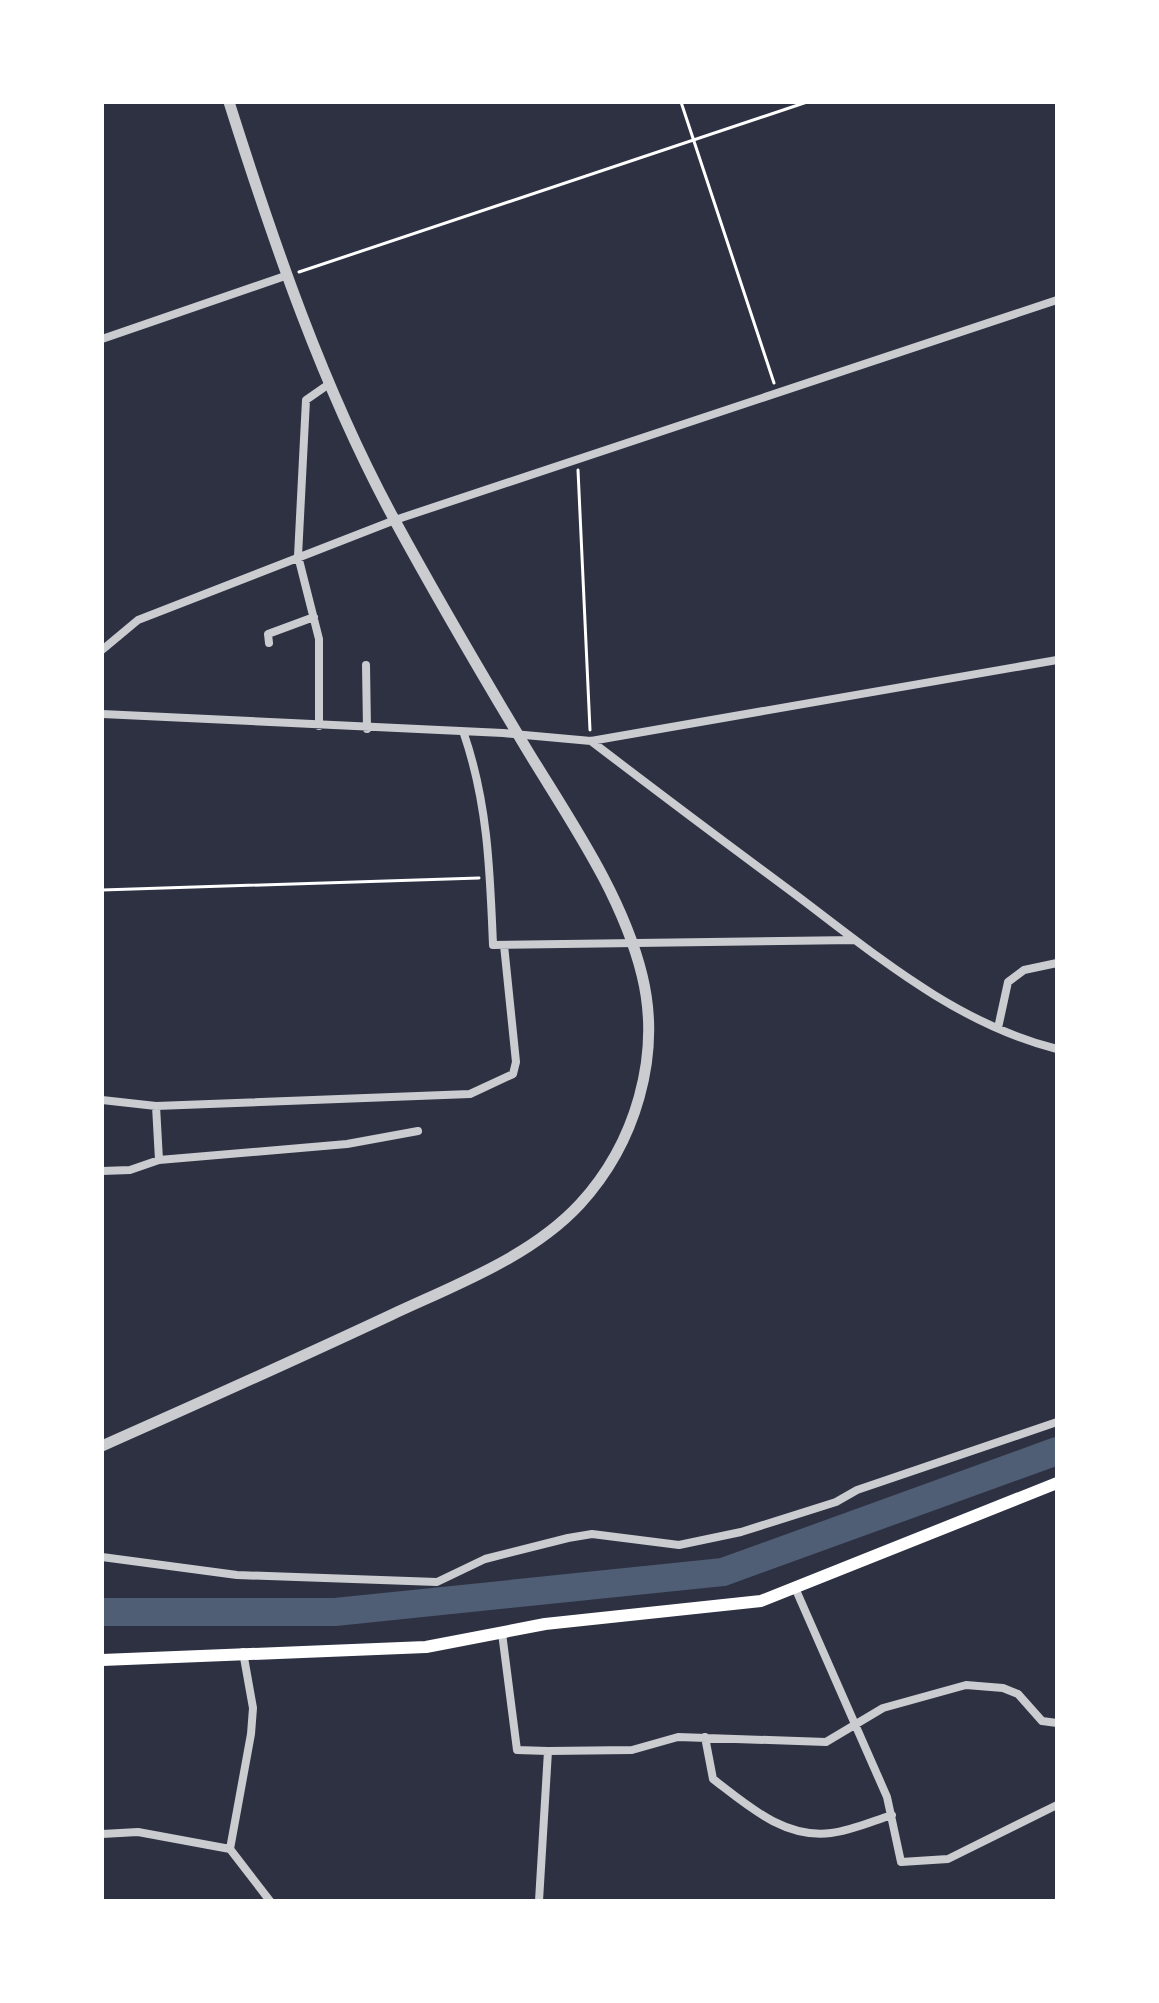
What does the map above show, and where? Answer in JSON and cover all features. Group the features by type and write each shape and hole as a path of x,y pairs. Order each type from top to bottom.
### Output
{"main road":[{"path":"102,1660 426,1647 545,1624 725,1607 796,1590 945,1525 1057,1483"}],"street":[{"path":"102,1446 474,1276 550,1229 578,1206 608,1168 629,1130 645,1069 647,1016 643,977 624,921 395,520 329,384 229,102"},
{"path":"102,339 288,275"},
{"path":"102,650 138,620 395,520 578,462 1057,300"},
{"path":"319,726 319,639 298,556 306,400 329,384"},
{"path":"269,643 268,634 314,617"},
{"path":"102,714 464,734 518,734 591,741 1057,660"},
{"path":"366,665 367,729"},
{"path":"464,734 482,793 491,878 493,945 855,940"},
{"path":"591,741 855,940 960,1013 1057,1049"},
{"path":"102,1100 156,1106 470,1094 513,1074 516,1062 504,945"},
{"path":"998,1028 1008,982 1024,970 1057,963"},
{"path":"156,1106 159,1160"},
{"path":"102,1171 130,1170 159,1160 347,1144 418,1131"},
{"path":"102,1557 237,1575 437,1582 485,1559 592,1534 679,1545 741,1532 836,1502 857,1490 1057,1422"},
{"path":"796,1590 856,1724 892,1815 901,1862 948,1859 1057,1805"},
{"path":"502,1633 517,1750 617,1751 678,1737 826,1742 898,1702 966,1685 1003,1688 1018,1694 1042,1721 1057,1723"},
{"path":"230,1849 252,1721 243,1652"},
{"path":"705,1737 713,1779 766,1820 814,1833 832,1833 892,1815"},
{"path":"539,1901 548,1751"},
{"path":"102,1834 138,1832 230,1849 270,1901"}],"path":[{"path":"681,102 777,394"},
{"path":"288,275 807,102"},
{"path":"578,462 591,741"},
{"path":"102,890 491,878"}],"waterway":[{"path":"102,1612 335,1612 723,1572 1057,1451"}]}
